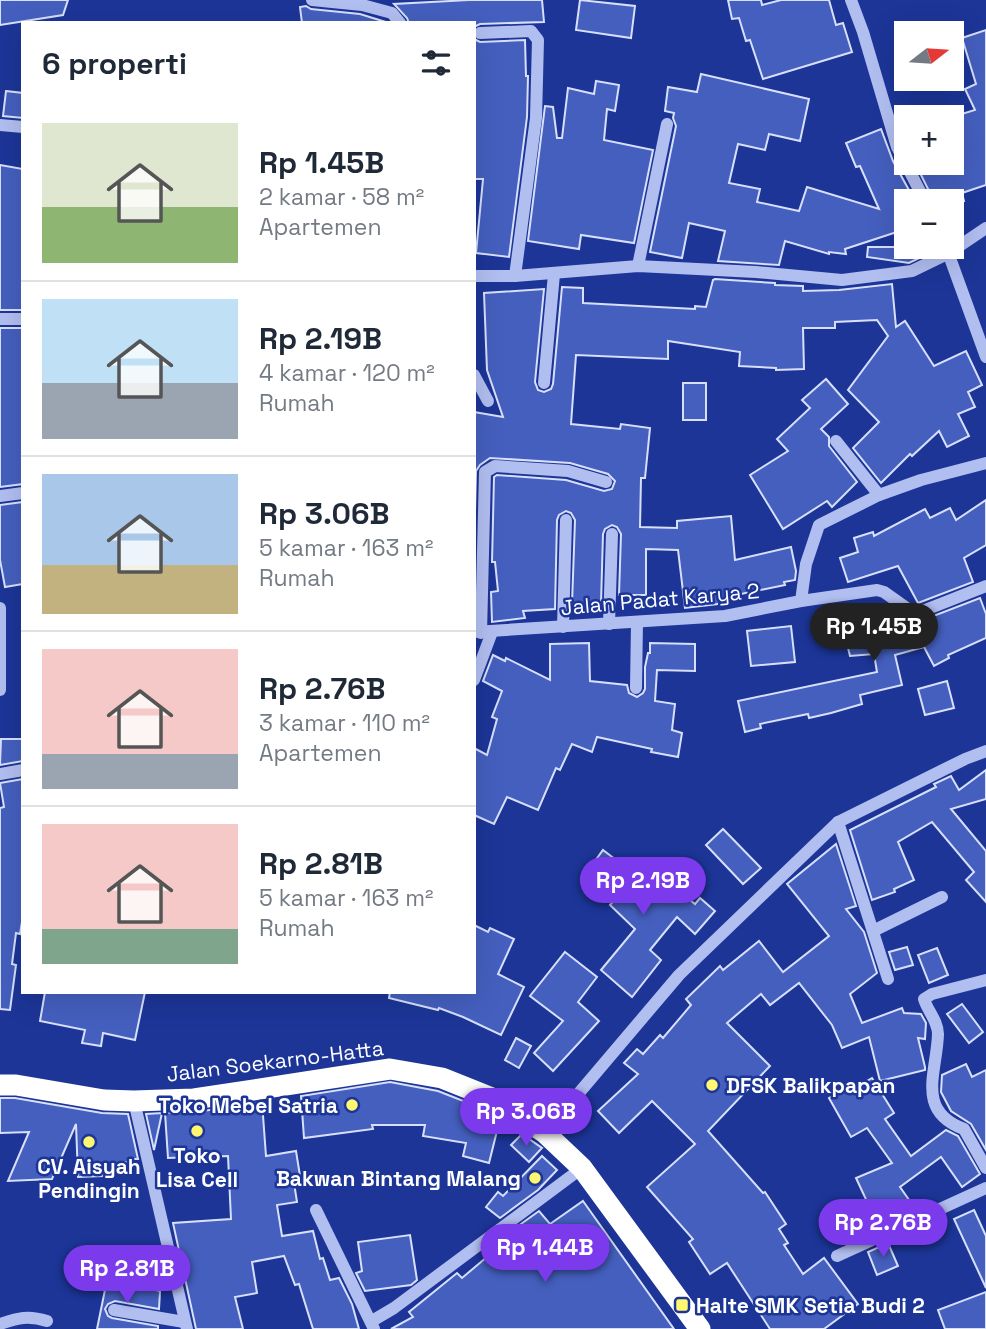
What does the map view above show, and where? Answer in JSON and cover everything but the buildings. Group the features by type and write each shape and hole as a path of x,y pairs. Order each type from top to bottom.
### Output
{"highway":[{"name":"Jalan Soekarno-Hatta","path":"0,1085 16,1085 104,1100 134,1101 194,1099 390,1069 442,1078 492,1098 545,1133 582,1168 700,1329"}],"street":[{"path":"312,0 362,5 393,12 399,21"},
{"path":"850,0 863,32 897,147 919,189"},
{"path":"480,33 531,31 538,40 536,118 515,276"},
{"path":"638,267 667,124"},
{"path":"0,125 21,127"},
{"path":"964,240 986,228"},
{"path":"476,276 554,274 638,267 756,272 842,280 912,271 932,259"},
{"path":"950,259 986,357"},
{"path":"544,383 554,274"},
{"path":"0,319 21,319"},
{"path":"476,379 488,401"},
{"path":"835,441 879,495"},
{"path":"801,601 806,564 814,533 819,525 879,495 921,480 986,463"},
{"path":"476,669 483,632 485,472 495,466 568,471 606,482"},
{"path":"0,496 21,493"},
{"path":"563,627 566,520"},
{"path":"610,624 611,534"},
{"name":"Jalan Padat Karya 2","path":"483,632 725,616 877,590 915,614 986,586"},
{"path":"0,608 0,690"},
{"path":"636,688 637,622"},
{"path":"545,1133 679,975 838,822 965,758 986,751"},
{"path":"0,774 21,769"},
{"path":"838,822 888,978"},
{"path":"873,931 942,897"},
{"path":"986,980 932,994 924,999 938,1034 930,1086 935,1105 951,1124 964,1129 986,1168"},
{"path":"114,1310 186,1325 134,1101"},
{"path":"316,1210 373,1325 582,1168"},
{"path":"837,1256 986,1188"},
{"path":"0,1324 24,1317 47,1321"}],"place":[{"name":"DFSK Balikpapan","path":"712,1085"},
{"name":"Toko Mebel Satria","path":"352,1105"},
{"name":"Toko Lisa Cell","path":"197,1131"},
{"name":"CV. Aisyah Pendingin","path":"89,1142"},
{"name":"Bakwan Bintang Malang","path":"535,1178"},
{"name":"Halte SMK Setia Budi 2","path":"682,1305"}]}
